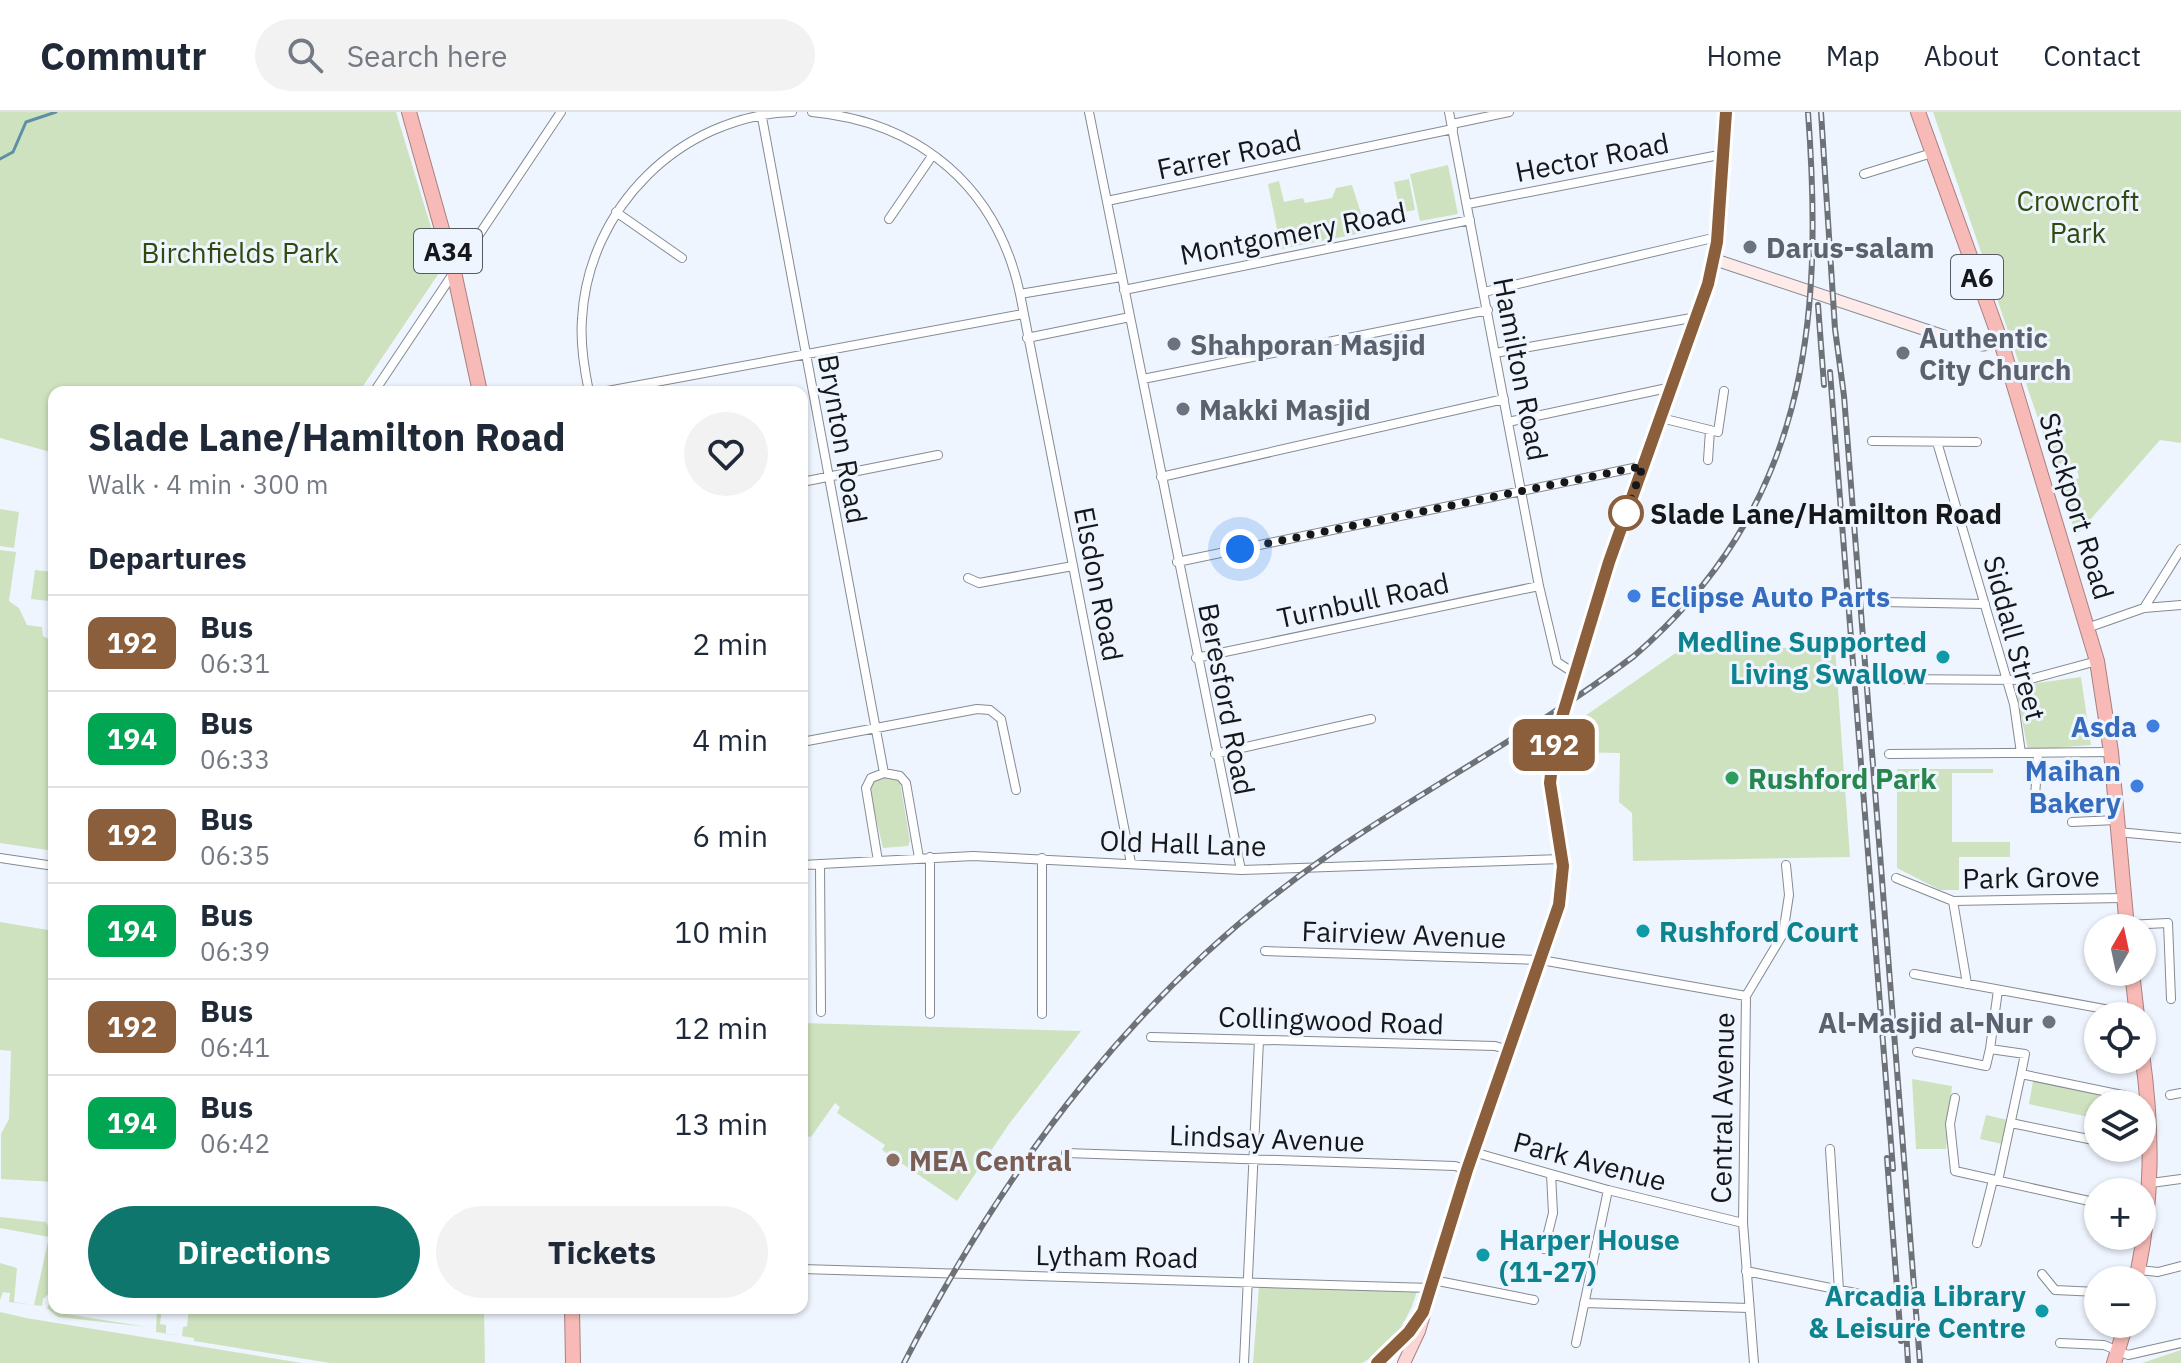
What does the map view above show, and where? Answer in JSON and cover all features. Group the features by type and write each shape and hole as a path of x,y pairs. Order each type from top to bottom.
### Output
{"highway":[{"name":"A34","path":"409,112 454,272 479,386"},
{"name":"Stockport Road","path":"1918,112 2001,342 2097,661 2111,752 2125,914"},
{"path":"572,1314 573,1363"},
{"path":"2116,1358 2122,1338"}],"main road":[{"path":"1404,1363 1419,1331 1467,1170 1562,895 1562,859 1551,804 1550,771 1574,673 1697,317 1713,259 1726,112"},
{"path":"1377,1363 1409,1332 1423,1312"}],"street":[{"path":"378,386 561,112"},
{"path":"588,386 581,333 586,289 598,245 616,212 648,173 681,147 731,123 761,114 792,112"},
{"name":"Elsdon Road","path":"812,112 875,124 955,170 989,212 1015,268 1131,863"},
{"name":"Beresford Road","path":"1089,112 1215,754 1241,870"},
{"name":"Hamilton Road","path":"1449,112 1539,586 1557,662 1574,673"},
{"name":"Farrer Road","path":"1107,201 1509,112"},
{"name":"Brynton Road","path":"761,114 884,773"},
{"path":"1864,174 1932,153"},
{"name":"Hector Road","path":"1468,204 1724,154"},
{"path":"889,219 932,156"},
{"path":"616,212 682,258"},
{"name":"Montgomery Road","path":"1124,290 1470,220"},
{"path":"1484,292 1717,237"},
{"path":"1713,259 1956,340 1983,345 2001,342"},
{"path":"1020,294 1121,277"},
{"path":"1143,379 1488,310"},
{"path":"636,386 1023,314"},
{"path":"1027,338 1130,317"},
{"path":"1495,353 1697,317"},
{"path":"1508,422 1672,387"},
{"path":"1661,418 1718,432 1724,391"},
{"path":"1161,477 1504,399"},
{"path":"1708,460 1710,430"},
{"path":"1872,441 1977,442"},
{"name":"Siddall Street","path":"1937,442 2007,680 2021,753"},
{"path":"808,481 938,455"},
{"path":"1177,562 1643,466"},
{"path":"2144,608 2181,549"},
{"path":"968,578 979,583 1073,566"},
{"name":"Turnbull Road","path":"1196,658 1539,586"},
{"path":"1882,602 1985,604"},
{"path":"2087,628 2144,608 2181,605"},
{"path":"1885,679 2027,680 2097,661"},
{"path":"808,741 977,709 990,710 1001,719 1008,776 1016,790"},
{"path":"1215,754 1371,719"},
{"path":"1889,754 2111,752"},
{"path":"2034,811 2038,753"},
{"path":"878,861 866,788 871,778 884,773 900,776 906,783 919,858"},
{"path":"2072,822 2116,826 2181,838"},
{"path":"930,857 930,1014"},
{"name":"Old Hall Lane","path":"808,865 930,857 1042,858 1241,870 1562,859"},
{"path":"0,858 48,865"},
{"path":"1042,858 1042,1014"},
{"path":"820,864 821,1012"},
{"name":"Central Avenue","path":"1754,1363 1743,1223 1746,996 1783,934 1789,895 1786,865"},
{"name":"Park Grove","path":"1896,878 1953,901 2123,898"},
{"path":"1953,901 1967,984"},
{"path":"2156,924 2168,923 2171,999"},
{"name":"Fairview Avenue","path":"1265,951 1541,960 1746,996"},
{"path":"1914,974 2084,1006"},
{"path":"1917,1052 1986,1066 1998,990"},
{"name":"Collingwood Road","path":"1151,1037 1495,1046 1509,1050"},
{"path":"1244,1363 1259,1040"},
{"path":"1977,1243 2011,1123 2025,1054 1990,1049"},
{"path":"2021,1074 2098,1090"},
{"path":"2170,1095 2181,1093"},
{"path":"1955,1098 1950,1124 1955,1171 2084,1200"},
{"path":"2011,1123 2084,1138"},
{"path":"1830,1149 1839,1290"},
{"name":"Park Avenue","path":"1473,1152 1608,1190 1743,1223"},
{"name":"Lindsay Avenue","path":"1066,1153 1455,1166 1467,1170"},
{"path":"1544,1249 1553,1213 1551,1174"},
{"path":"2156,1182 2181,1179"},
{"path":"1576,1343 1608,1190"},
{"path":"2156,1272 2181,1266"},
{"name":"Lytham Road","path":"808,1269 1432,1284 1534,1300"},
{"path":"1746,1271 1880,1298"},
{"path":"2042,1274 2055,1290 2084,1291"},
{"path":"1584,1303 1749,1308"},
{"path":"2060,1343 2104,1345 2116,1358 2181,1343"}],"green space":[{"name":"Birchfields Park","path":"0,112 396,112 443,267 363,386 48,386 48,451 0,438"},
{"name":"Crowcroft Park","path":"1933,112 2181,112 2181,443 2160,440 2076,536 2060,484 2079,478 2075,463 2055,468"},
{"path":"1448,165 1458,214 1420,221 1410,174"},
{"path":"1409,179 1415,210 1400,213 1394,182"},
{"path":"1279,181 1284,202 1303,198 1305,203 1332,198 1336,188 1352,185 1367,232 1281,249 1268,184"},
{"path":"0,509 19,512 14,548 0,546"},
{"path":"0,550 16,552 9,601 19,608 27,625 42,627 43,636 48,639 48,850 0,843"},
{"path":"35,570 48,571 48,601 31,599"},
{"name":"Rushford Park","path":"1835,647 1850,857 1633,861 1632,813 1619,802 1620,753 1564,752 1569,727 1680,650"},
{"path":"2081,677 2091,745 2028,750 2015,686"},
{"path":"1897,769 1993,769 1993,773 1952,773 1952,842 2010,842 2010,857 1959,857 1959,890 1940,890 1897,868"},
{"path":"891,777 900,782 910,841 908,846 883,848 869,788 876,780"},
{"path":"0,922 48,930 48,1182 1,1179 1,1134 9,1119 11,1051 0,1050"},
{"name":"MEA Central","path":"808,1023 1081,1031 1009,1124 957,1201 882,1150 885,1145 837,1113 840,1107 835,1103 811,1137 808,1136"},
{"path":"1912,1079 1952,1086 1946,1149 1916,1149"},
{"path":"2033,1081 2084,1092 2084,1116 2029,1104"},
{"path":"1986,1115 2008,1120 2002,1144 1980,1139"},
{"path":"0,1217 46,1222 48,1237 0,1228"},
{"path":"48,1242 48,1295 42,1306 9,1302 10,1293 3,1292 0,1300 0,1263 17,1268 14,1302 34,1305"},
{"path":"1259,1286 1417,1289 1410,1311 1397,1332 1362,1363 1253,1363"},
{"path":"0,1312 26,1318 302,1363 0,1363"},
{"path":"54,1314 147,1327 58,1317"},
{"path":"157,1314 161,1314 160,1324 166,1325 166,1334 156,1332"},
{"path":"188,1314 484,1314 485,1363 330,1363 194,1341 194,1338 179,1336 182,1336 183,1327 187,1326"},
{"path":"2181,1350 2181,1363 2142,1363"}],"waterway":[{"path":"0,159 13,152 26,122 56,112"}],"railway":[{"path":"904,1363 944,1288 1035,1147 1085,1082 1140,1019 1198,960 1262,905 1330,854 1522,733 1634,656 1692,599 1736,538 1769,475 1792,409 1805,339 1812,267 1808,112"},
{"path":"1821,112 1835,329 1844,396 1920,1363"},
{"path":"1818,305 1824,385"},
{"path":"1830,372 1893,1169"},
{"path":"1887,1158 1901,1341"},
{"path":"1906,1329 1908,1363"}],"bus line":[{"name":"192","path":"1377,1363 1409,1332 1423,1312 1445,1236 1562,895 1563,866 1550,783 1555,740 1609,562 1708,284 1717,242 1726,112"}],"place":[{"name":"Darus-salam","path":"1750,247"},
{"name":"Shahporan Masjid","path":"1174,344"},
{"name":"Authentic City Church","path":"1903,353"},
{"name":"Makki Masjid","path":"1183,409"},
{"name":"Slade Lane/Hamilton Road","path":"1626,513"},
{"name":"Eclipse Auto Parts","path":"1634,596"},
{"name":"Medline Supported Living Swallow","path":"1943,657"},
{"name":"Asda","path":"2153,726"},
{"name":"Rushford Park","path":"1732,778"},
{"name":"Maihan Bakery","path":"2137,786"},
{"name":"Rushford Court","path":"1643,931"},
{"name":"Al-Masjid al-Nur","path":"2049,1022"},
{"name":"MEA Central","path":"893,1160"},
{"name":"Harper House (11-27)","path":"1483,1255"},
{"name":"Arcadia Library & Leisure Centre","path":"2042,1311"}],"route":[{"path":"1240,549 1643,466 1626,513"}]}
